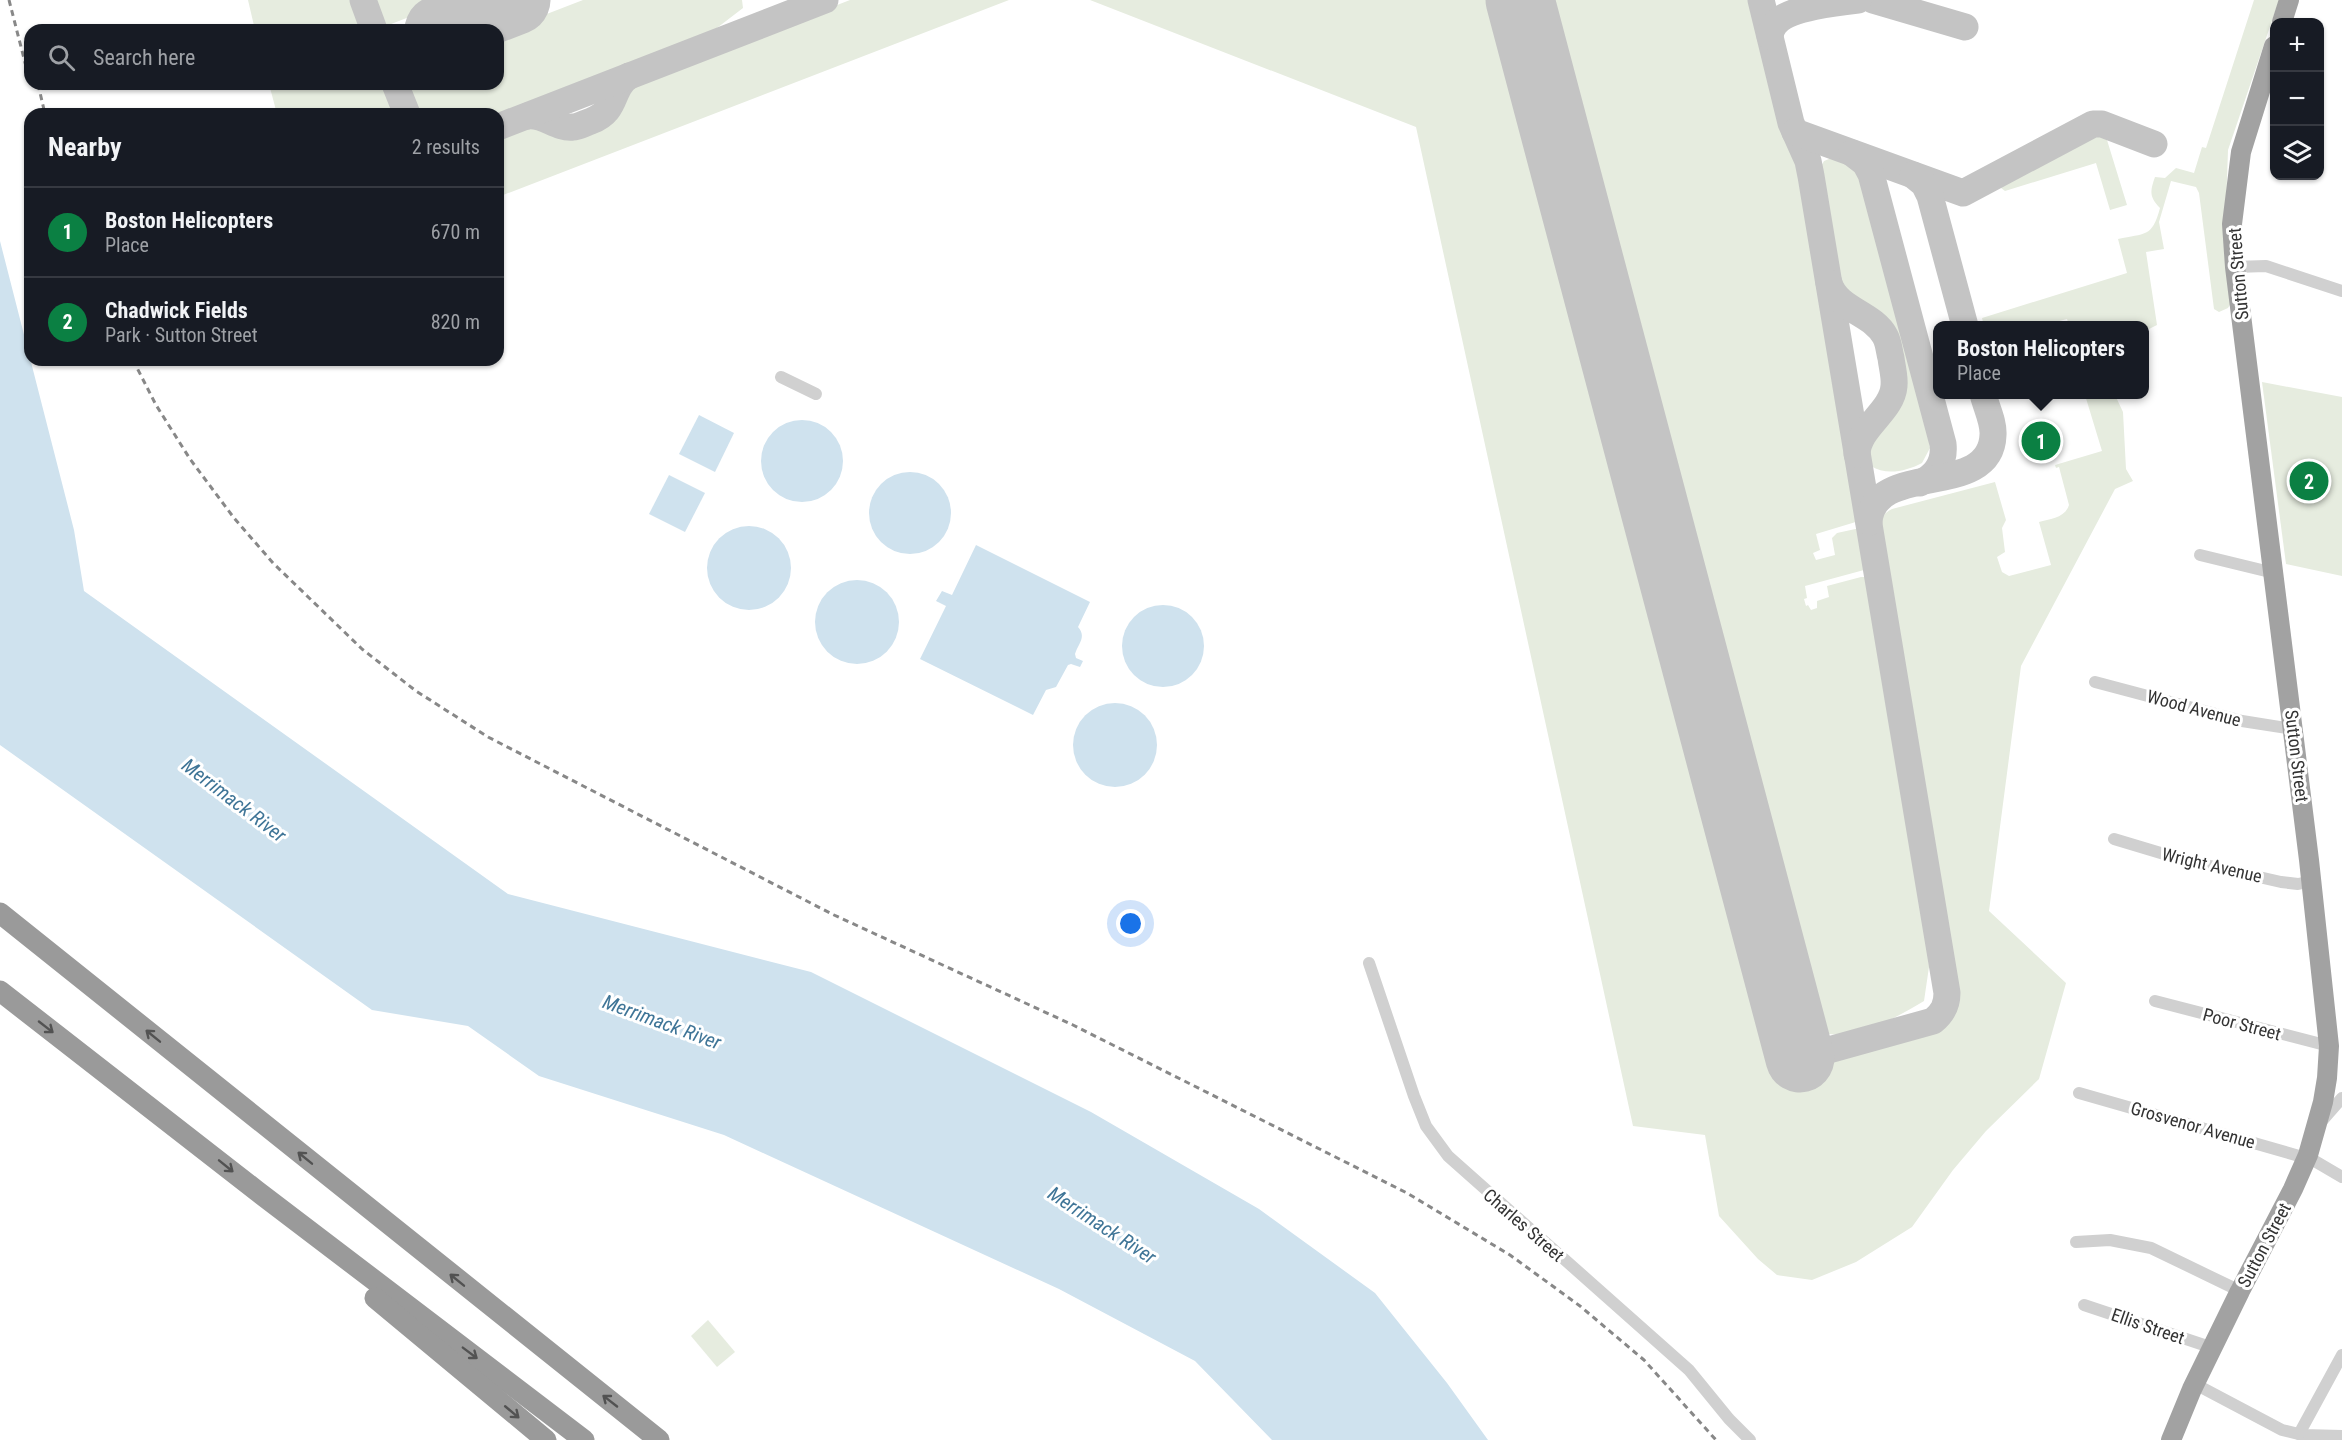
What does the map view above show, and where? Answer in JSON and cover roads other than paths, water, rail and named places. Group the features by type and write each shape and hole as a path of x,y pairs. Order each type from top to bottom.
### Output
{"highway":[{"path":"2283,18 2289,0"},
{"name":"Sutton Street","path":"2171,1440 2240,1291 2307,1159 2317,1127 2327,1078 2329,1046 2312,881 2235,267 2232,224 2241,152 2270,59"},
{"path":"0,913 658,1439"},
{"path":"0,991 257,1191 584,1440"},
{"path":"257,1191 354,1280 546,1440"}],"street":[{"path":"2235,267 2266,266 2342,291"},
{"path":"782,377 816,394"},
{"path":"2200,555 2274,573"},
{"name":"Wood Avenue","path":"2095,682 2242,721 2293,729"},
{"name":"Wright Avenue","path":"2114,839 2184,860 2281,882 2298,884 2312,881"},
{"name":"Charles Street","path":"1369,963 1414,1096 1426,1125 1448,1156 1517,1220 1649,1332 1689,1370 1729,1419 1750,1440"},
{"name":"Poor Street","path":"2155,1001 2329,1046"},
{"name":"Grosvenor Avenue","path":"2079,1094 2307,1159 2342,1177"},
{"path":"2317,1127 2342,1098"},
{"path":"2076,1242 2110,1240 2151,1248 2240,1291"},
{"name":"Ellis Street","path":"2084,1305 2213,1348"},
{"path":"2299,1434 2342,1355"},
{"path":"2195,1384 2282,1430 2299,1434 2342,1436"}],"water":[{"name":"Merrimack River","path":"0,241 24,335 24,366 32,366 74,530 84,591 508,894 811,972 1091,1112 1259,1209 1375,1293 1447,1383 1488,1440 1272,1440 1195,1361 1059,1289 724,1135 539,1076 468,1026 372,1010 0,745"},
{"path":"699,415 734,433 715,472 679,454"},
{"path":"802,420 818,423 831,432 840,445 843,461 840,477 831,490 818,499 802,502 786,499 773,490 764,477 761,461 764,445 773,432 786,423"},
{"path":"910,472 926,475 939,484 948,497 951,513 948,529 939,542 926,551 910,554 894,551 881,542 872,529 869,513 872,497 881,484 894,475"},
{"path":"669,475 705,493 685,532 649,514"},
{"path":"741,526 757,526 773,533 784,544 791,560 788,584 779,598 757,610 741,610 725,603 714,592 707,576 707,560 714,544 725,533"},
{"path":"976,545 1090,602 1078,627 1082,637 1075,654 1076,658 1083,661 1080,667 1068,665 1056,687 1046,690 1033,715 920,659 946,606 936,601 942,591 952,595"},
{"path":"857,580 880,587 892,599 899,622 892,645 880,657 857,664 834,657 822,645 815,622 822,599 834,587"},
{"path":"1163,605 1179,608 1192,617 1201,630 1204,646 1201,662 1192,675 1179,684 1163,687 1147,684 1134,675 1125,662 1122,646 1125,630 1134,617 1147,608"},
{"path":"1115,703 1138,710 1150,722 1157,745 1150,768 1138,780 1115,787 1092,780 1080,768 1073,745 1080,722 1092,710"}],"railway":[{"path":"9,0 24,59"},
{"path":"39,90 44,108"},
{"path":"136,366 156,405 190,459 234,518 273,563 362,649 416,691 488,737 834,915 1073,1025 1407,1193 1510,1255 1580,1306 1644,1360 1716,1440"}],"place":[{"name":"Boston Helicopters","path":"2041,441"},
{"name":"Chadwick Fields","path":"2309,481"}]}
